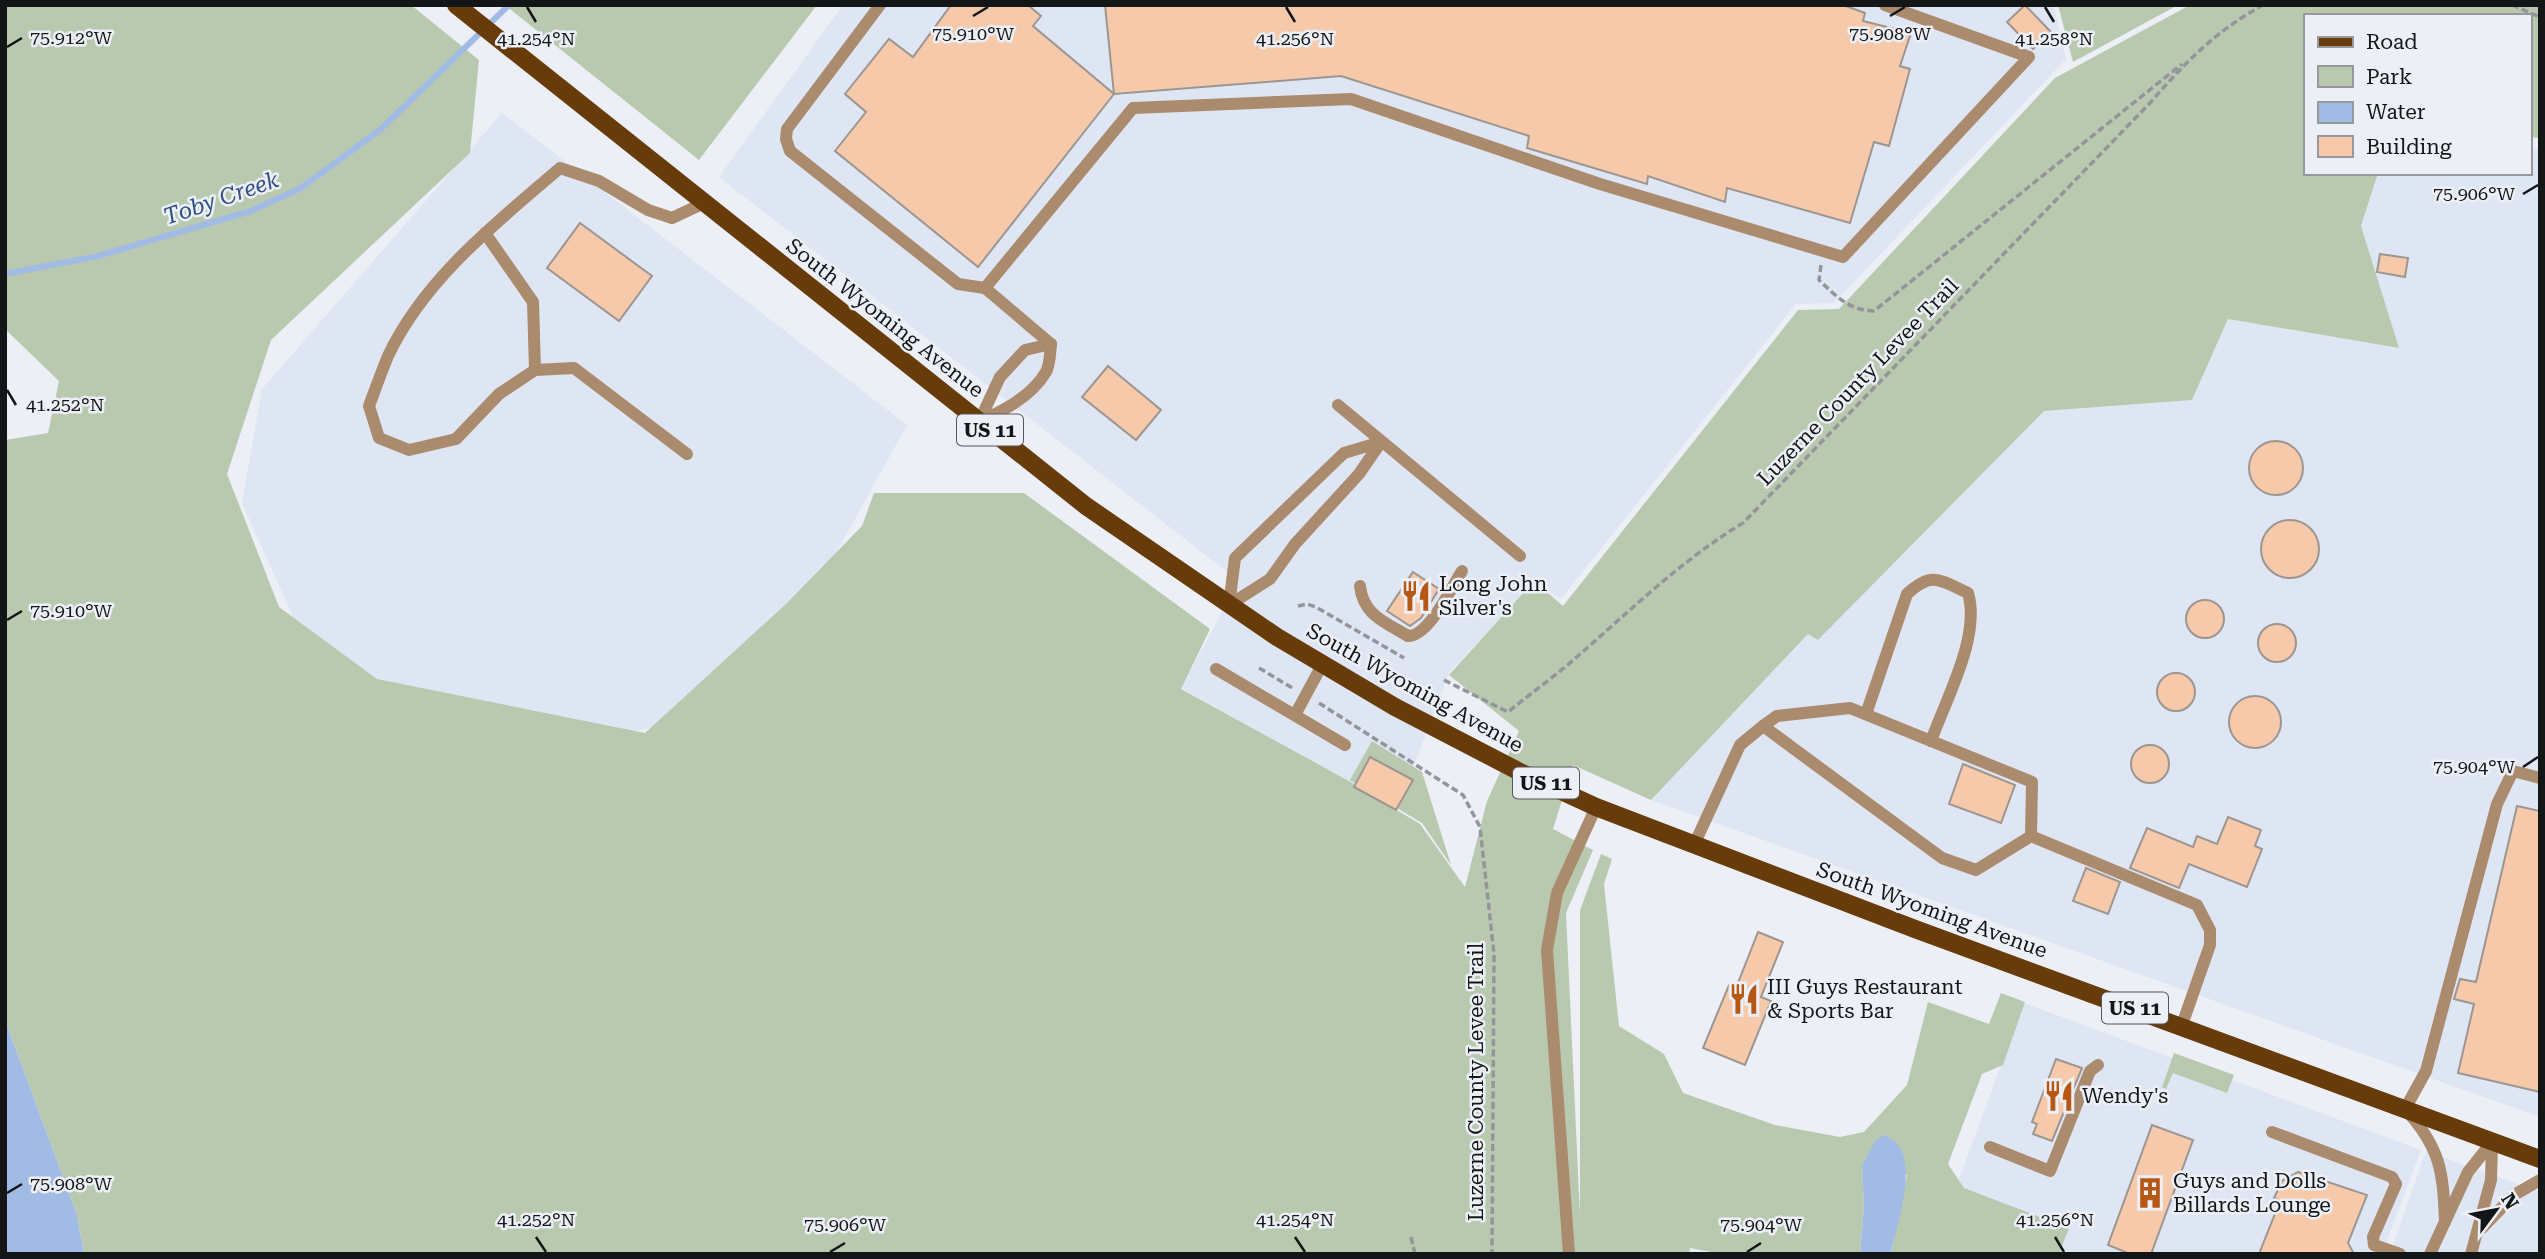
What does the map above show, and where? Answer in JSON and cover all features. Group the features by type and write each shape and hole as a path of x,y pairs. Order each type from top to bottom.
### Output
{"main road":[{"name":"South Wyoming Avenue","path":"456,5 1097,513 1229,605 1322,665 1454,738 1596,807 2540,1159"}],"lane":[{"path":"880,5 787,129 790,151 958,284 985,288 1051,344"},
{"path":"985,288 1133,108 1351,100 1600,184 1843,257 2029,57 1885,5"},
{"path":"687,454 574,368 536,370 499,394 456,439 409,450 379,438 369,406 389,355 444,276 485,233 559,167 599,181 648,210 672,218 704,203"},
{"path":"485,233 533,302 536,370"},
{"path":"979,422 996,382 1025,350 1051,344"},
{"path":"979,422 1017,403 1024,396 1047,371 1051,344"},
{"path":"1338,405 1520,556"},
{"path":"1229,605 1270,579 1295,544 1359,474 1381,442"},
{"path":"1229,605 1236,558 1344,453 1381,442"},
{"path":"1360,586 1362,600 1370,613 1408,636 1415,636 1425,630 1462,571"},
{"path":"1866,714 1907,594 1921,582 1936,578 1968,593 1972,608 1972,628 1931,741"},
{"path":"1295,715 1322,665"},
{"path":"1216,669 1345,745"},
{"path":"1694,845 1740,745 1777,716 1850,708 2032,782 2031,835"},
{"path":"1763,726 1941,858 1976,870 2031,835"},
{"path":"2445,1222 2443,1178 2439,1159 2423,1128 2405,1109 2426,1071 2497,804 2513,771 2540,778"},
{"path":"1569,1254 1547,950 1557,893 1596,807"},
{"path":"2031,835 2197,905 2210,930 2210,945 2182,1025"},
{"path":"1990,1147 2050,1171 2090,1071 2098,1065"},
{"path":"2272,1132 2392,1177 2396,1184 2373,1237 2374,1245 2400,1254"},
{"path":"2430,1254 2468,1172 2492,1142"},
{"path":"2471,1254 2491,1180 2492,1142"},
{"path":"2479,1231 2514,1195 2540,1180"}],"path":[{"name":"Luzerne County Levee Trail","path":"1444,680 1508,712 1577,656 1619,617 1720,537 1743,523 2148,105 2192,56 2217,33 2263,5"},
{"path":"2512,5 2540,17"},
{"path":"1821,250 1819,280 1850,307 1874,311 2192,56"},
{"path":"1298,606 1307,604 1316,607 1404,658"},
{"path":"1259,668 1302,693"},
{"name":"Luzerne County Levee Trail","path":"1313,700 1463,795 1480,827 1495,968 1492,1254"},
{"path":"1411,1237 1415,1254"}],"shaded area":[{"path":"843,5 2045,5 2054,8 2066,59 1834,303 1796,304 1561,599 1534,581 1449,673 1397,810 1181,688 1239,581 719,177"},
{"path":"502,113 907,425 820,582 670,723 555,752 337,715 242,503 262,389"},
{"path":"2531,148 2540,150 2540,1117 1651,800 1808,634 1818,640 2044,411 2192,400 2228,319 2398,348 2361,226 2377,175 2531,175"},
{"path":"2024,1003 2421,1150 2382,1254 2031,1254 1950,1203"},
{"path":"2426,1151 2540,1192 2540,1254 2390,1254"}],"green space":[{"path":"5,5 411,5 479,60 470,153 271,340 227,474 279,607 377,679 645,733 787,603 862,526 874,493 1024,493 1210,629 1181,689 1347,780 1420,824 1465,887 1487,801 1519,731 1449,675 1534,581 1563,606 1798,310 1839,309 2055,78 2190,5 2540,5 2540,138 2531,137 2531,14 2304,14 2304,175 2377,175 2361,226 2399,348 2228,319 2192,400 2044,411 1818,640 1808,634 1651,800 1573,765 1553,829 1593,850 1566,913 1580,1216 1580,910 1601,854 1612,859 1604,884 1619,1026 1664,1054 1683,1093 1775,1125 1840,1137 1864,1132 1907,1085 1928,1002 1989,1024 2001,993 2025,1002 2003,1065 1982,1074 1948,1164 1964,1188 2069,1228 2059,1254 1891,1254 1907,1175 1862,1166 1864,1206 1860,1254 1722,1254 1690,1248 1689,1254 84,1254 77,1215 5,1020 5,440 48,433 59,381 5,329"},
{"path":"505,5 817,5 699,160"},
{"path":"2058,5 2178,5 2073,62"},
{"path":"1372,741 1422,772 1451,865 1422,823 1350,780"},
{"path":"2174,1053 2234,1075 2227,1093 2173,1073 2166,1089 2162,1087"}],"water":[{"path":"5,1020 77,1215 84,1254 5,1254"},
{"path":"1884,1135 1896,1143 1903,1155 1906,1171 1902,1206 1891,1254 1860,1254 1864,1206 1862,1166 1875,1141"}],"building":[{"path":"951,5 1028,5 1041,16 1033,26 1114,94 978,267 835,151 866,112 845,94 889,39 913,57"},
{"path":"1105,5 1843,5 1865,13 1863,21 1911,33 1900,66 1910,69 1889,146 1874,142 1850,223 1727,188 1725,202 1648,176 1647,184 1527,148 1529,136 1341,76 1114,94"},
{"path":"2025,5 2051,32 2033,49 2007,22"},
{"path":"580,223 652,276 619,321 547,268"},
{"path":"2380,254 2408,258 2405,277 2377,272"},
{"path":"1108,366 1161,410 1136,440 1082,397"},
{"path":"2281,441 2291,445 2299,453 2303,468 2299,483 2291,491 2271,495 2261,491 2253,483 2249,463 2253,453 2261,445"},
{"path":"2284,520 2296,520 2311,528 2319,543 2319,555 2311,570 2296,578 2284,578 2269,570 2261,555 2261,543 2269,528"},
{"name":"Long John Silver's","path":"1413,572 1439,589 1421,618 1410,626 1387,611"},
{"path":"2205,600 2218,606 2224,619 2218,632 2205,638 2192,632 2186,619 2192,606"},
{"path":"2277,624 2290,630 2296,643 2290,656 2277,662 2264,656 2258,643 2264,630"},
{"path":"2176,673 2189,679 2195,692 2189,705 2176,711 2163,705 2157,692 2163,679"},
{"path":"2255,696 2265,698 2273,704 2279,712 2279,732 2273,740 2265,746 2255,748 2245,746 2237,740 2231,732 2229,722 2231,712 2237,704 2245,698"},
{"path":"2150,745 2163,751 2169,764 2163,777 2150,783 2137,777 2131,764 2137,751"},
{"path":"1370,757 1413,780 1396,810 1354,787"},
{"path":"1963,764 2015,785 2001,823 1949,804"},
{"path":"2517,806 2540,811 2540,1092 2458,1073 2474,1004 2454,999 2460,979 2476,982"},
{"path":"2228,817 2261,830 2255,846 2262,849 2247,887 2189,864 2179,888 2130,868 2147,828 2193,847 2197,836 2217,844"},
{"path":"2086,868 2120,882 2108,914 2073,901"},
{"name":"III Guys Restaurant & Sports Bar","path":"1758,932 1783,942 1761,997 1771,1001 1745,1065 1703,1048 1729,985 1736,988"},
{"name":"Wendy's","path":"2056,1059 2082,1068 2052,1141 2033,1134 2037,1124 2032,1122"},
{"name":"Guys and Dolls Billards Lounge","path":"2152,1125 2193,1140 2151,1254 2130,1254 2108,1245"},
{"path":"2298,1172 2367,1195 2348,1243 2354,1254 2259,1254 2280,1201 2274,1198 2282,1181"}],"waterway":[{"name":"Toby Creek","path":"5,274 98,256 251,211 301,188 381,129 509,5"}],"place":[{"name":"Long John Silver's","path":"1416,596"},
{"name":"III Guys Restaurant & Sports Bar","path":"1744,999"},
{"name":"Wendy's","path":"2059,1096"},
{"name":"Guys and Dolls Billards Lounge","path":"2150,1193"}]}
